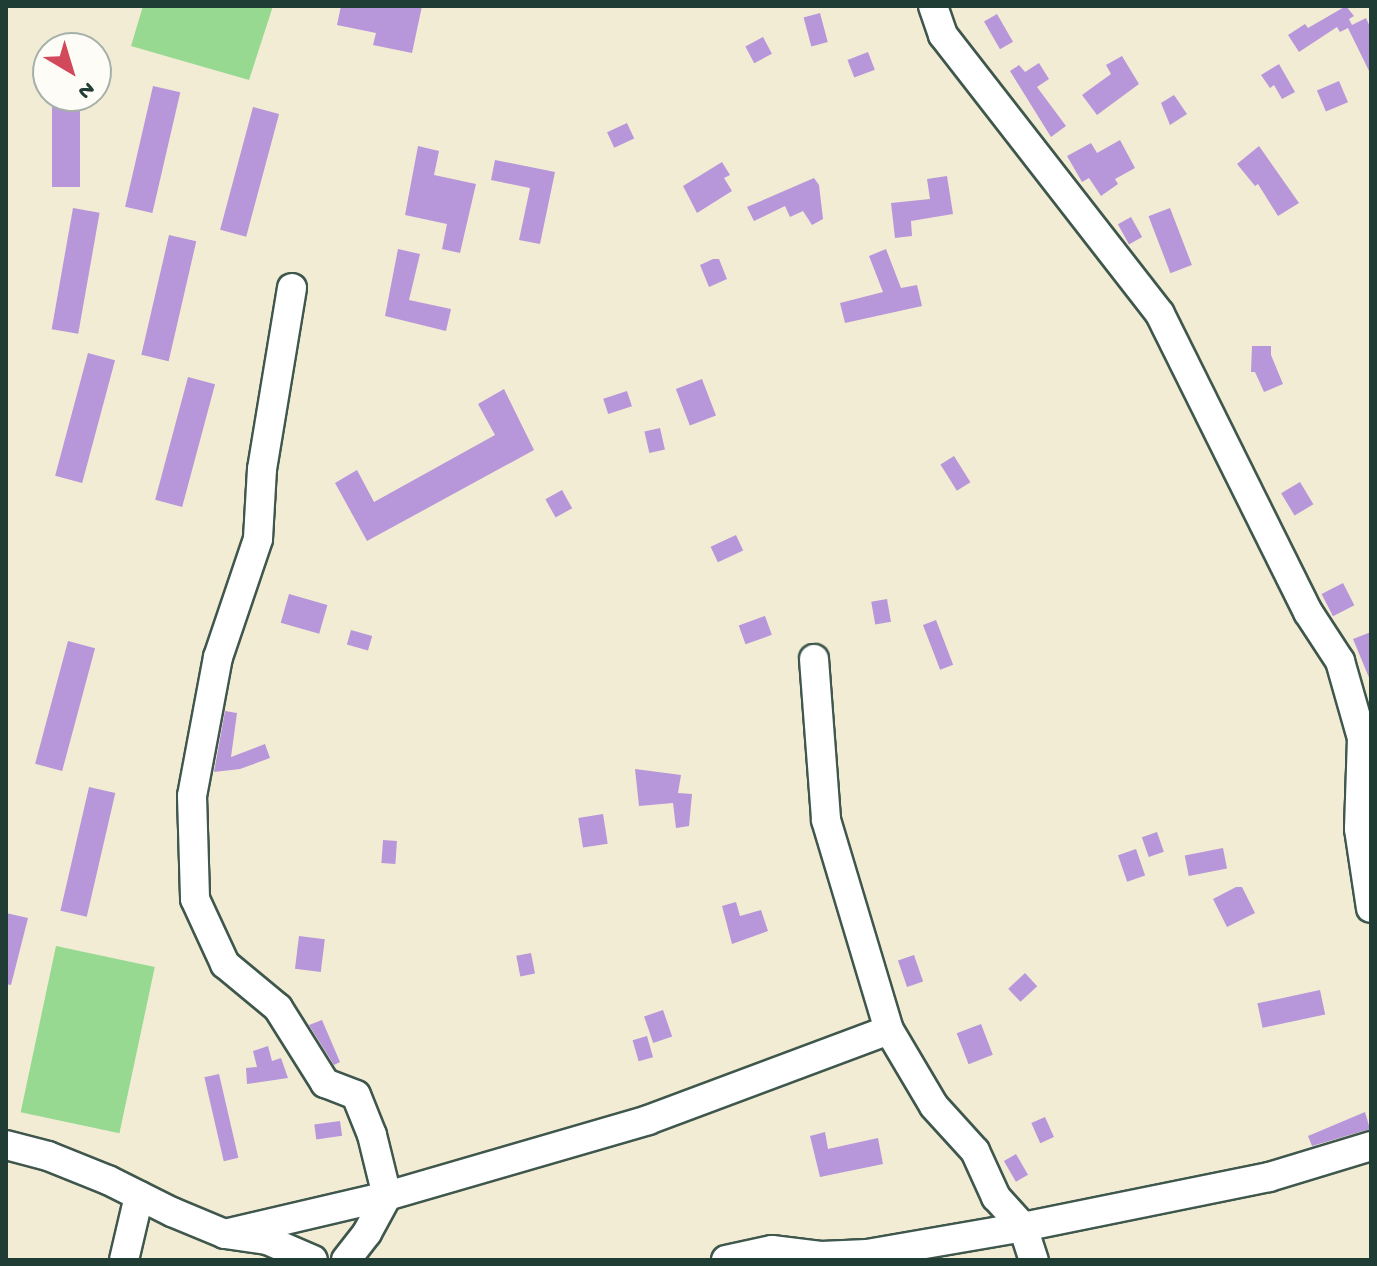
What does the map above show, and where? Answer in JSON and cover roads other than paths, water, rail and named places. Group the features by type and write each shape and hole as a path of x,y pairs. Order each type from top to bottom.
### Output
{"street":[{"path":"933,6 943,35 1160,314 1308,612 1340,661 1362,738 1359,829 1371,908"},
{"path":"292,288 262,469 258,539 218,657 192,796 195,899 225,964 278,1008 325,1083 356,1095 372,1135 387,1196 367,1233 346,1260"},
{"path":"814,659 826,820 889,1030 934,1106 975,1151 996,1197 1023,1227 1034,1260"},
{"path":"225,1234 387,1196 648,1120 889,1030"},
{"path":"6,1145 48,1156 225,1234 267,1240 313,1260"},
{"path":"726,1260 772,1250 821,1256 867,1254 1023,1227 1269,1177 1371,1146"},
{"path":"124,1260 139,1196"}]}
